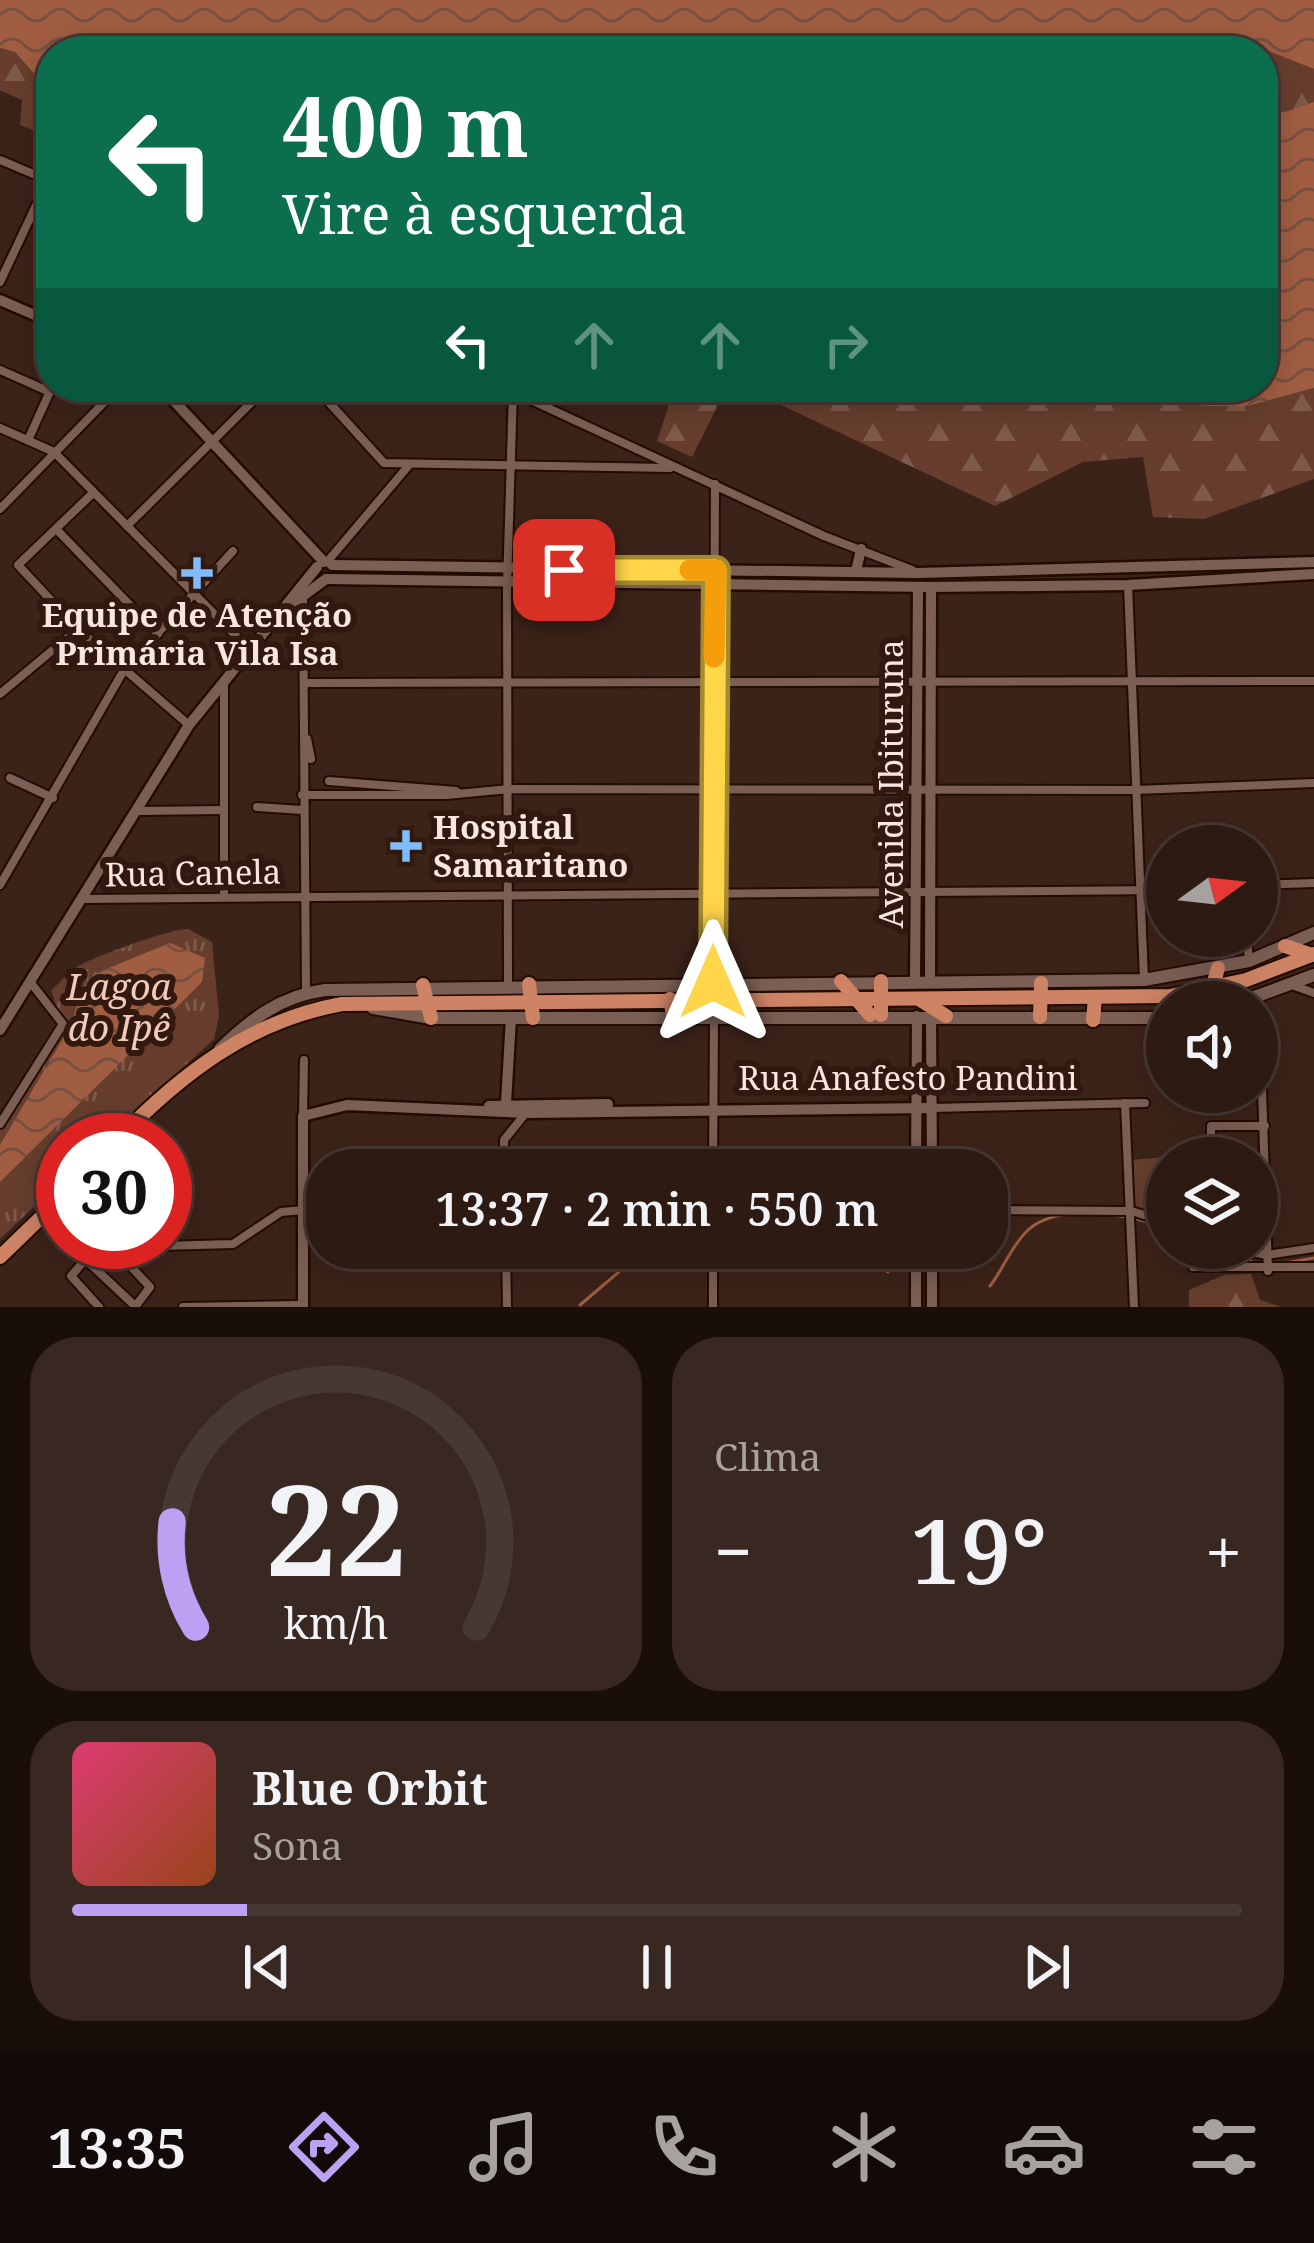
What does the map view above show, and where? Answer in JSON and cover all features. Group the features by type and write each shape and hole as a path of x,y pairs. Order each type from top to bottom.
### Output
{"highway":[{"path":"1285,946 1313,954"},
{"path":"1251,981 1313,954"},
{"path":"1217,981 1218,968"},
{"path":"801,981 801,999"},
{"path":"841,981 877,1010 919,999 976,999 1041,990 1095,998 1146,997"},
{"path":"877,1010 880,981"},
{"path":"976,981 976,999"},
{"path":"720,982 728,1000"},
{"path":"529,984 533,1018"},
{"path":"1040,1017 1041,990"},
{"path":"152,1113 217,1052 292,1016 362,1002 424,992 529,1001 858,998"},
{"path":"424,992 431,1018"},
{"path":"1094,1020 1095,998"},
{"path":"670,999 674,1020"},
{"path":"919,999 931,1016"},
{"path":"0,1256 36,1222"}],"main road":[{"path":"217,1052 248,1022 306,992 801,981 976,981 1041,990 1218,968 1249,961 1314,932"},
{"path":"1278,990 1314,975"},
{"path":"362,1002 431,1018 714,1020 877,1010 931,1016 1146,1019"}],"street":[{"path":"0,160 36,175"},
{"path":"0,282 36,209"},
{"path":"0,300 36,316"},
{"path":"0,370 36,384"},
{"path":"27,441 45,402"},
{"path":"0,509 104,402"},
{"path":"175,402 334,572 284,609"},
{"path":"127,526 251,402"},
{"path":"327,402 375,457 410,464 677,469"},
{"path":"508,402 508,984"},
{"path":"535,402 677,469 918,572"},
{"path":"0,428 54,452 249,650"},
{"path":"0,1030 189,724 410,464"},
{"path":"716,484 713,890 720,982"},
{"path":"93,493 18,566 78,629 189,724"},
{"path":"58,530 158,634"},
{"path":"856,571 861,549"},
{"path":"0,885 124,670 232,551"},
{"path":"325,564 918,572 1314,562"},
{"path":"413,568 413,583"},
{"path":"1008,571 1009,585"},
{"path":"326,579 924,587 1128,585 1314,574"},
{"path":"1128,585 1144,980"},
{"name":"Avenida Ibituruna","path":"923,981 924,587"},
{"path":"303,597 306,992"},
{"path":"0,694 78,629"},
{"path":"224,681 224,895"},
{"path":"304,683 1314,681"},
{"path":"304,719 311,759"},
{"path":"10,778 53,798"},
{"path":"329,781 463,791"},
{"path":"302,794 510,789 1135,790 1314,783"},
{"path":"257,807 302,810"},
{"path":"138,811 222,810"},
{"path":"1278,884 1314,883"},
{"name":"Rua Canela","path":"82,899 713,890 1146,892"},
{"path":"1249,957 1249,961"},
{"path":"0,1124 63,1024 31,983"},
{"path":"1292,986 1314,993"},
{"path":"916,1149 916,1108 931,1016"},
{"path":"931,1016 932,1149"},
{"path":"506,1103 511,1018"},
{"path":"714,1020 711,1107 715,1149"},
{"path":"183,1307 303,1306 304,1060"},
{"name":"Rua Anafesto Pandini","path":"450,1112 506,1103 672,1109"},
{"path":"1125,1103 1134,1307"},
{"name":"Rua Anafesto Pandini","path":"303,1116 347,1105 527,1113 1145,1103"},
{"path":"504,1149 504,1140 527,1113"},
{"path":"1264,1113 1265,1137"},
{"path":"1211,1137 1211,1126 1265,1126"},
{"path":"192,1245 233,1244 263,1221 306,1208"},
{"path":"1008,1210 1132,1210 1146,1215"},
{"path":"1278,1253 1314,1248"},
{"path":"1217,1269 1314,1267"},
{"path":"78,1269 71,1278 98,1307"},
{"path":"95,1269 135,1307 150,1287 133,1269"},
{"path":"506,1269 507,1307"},
{"path":"713,1269 713,1307"},
{"path":"916,1269 916,1307"},
{"path":"932,1269 932,1307"}],"green space":[{"path":"0,48 15,52 36,76 36,131 20,125 22,100 0,90"},
{"path":"1278,55 1314,69 1314,102 1278,113"},
{"path":"1314,388 1314,479 1204,519 1153,517 1143,457 1083,462 995,506 775,402 1245,407 1278,402 1278,398"},
{"path":"670,402 720,402 692,457 657,441"},
{"path":"188,929 212,942 219,1016 214,1039 133,1113 36,1113 36,1205 0,1239 0,1129 63,1026 51,990 89,961"},
{"path":"1146,1159 1146,1211 1133,1208 1131,1160"},
{"path":"1251,1274 1260,1300 1281,1307 1189,1307 1189,1290 1224,1275"}],"water":[{"path":"0,0 1314,0 1314,69 1278,55 1278,36 36,36 36,76 15,52 0,48"},
{"path":"1314,102 1314,388 1278,398 1278,113"},
{"path":"1091,402 1263,402 1245,407"},
{"name":"Lagoa do Ipê","path":"170,943 205,958 202,982 70,1113 36,1113 36,1146 0,1182 0,1145 74,1020 77,995 94,974"}],"waterway":[{"path":"990,1286 1022,1236 1041,1221 1096,1214 1146,1222"},
{"path":"1285,1263 1314,1258"},
{"path":"580,1305 622,1269"},
{"path":"884,1269 888,1272"}],"slow traffic":[{"path":"690,570 716,570 714,657"}],"place":[{"name":"Equipe de Atenção Primária Vila Isa","path":"197,573"},
{"name":"Hospital Samaritano","path":"406,846"}],"route":[{"path":"564,570 716,570 713,982"}]}
